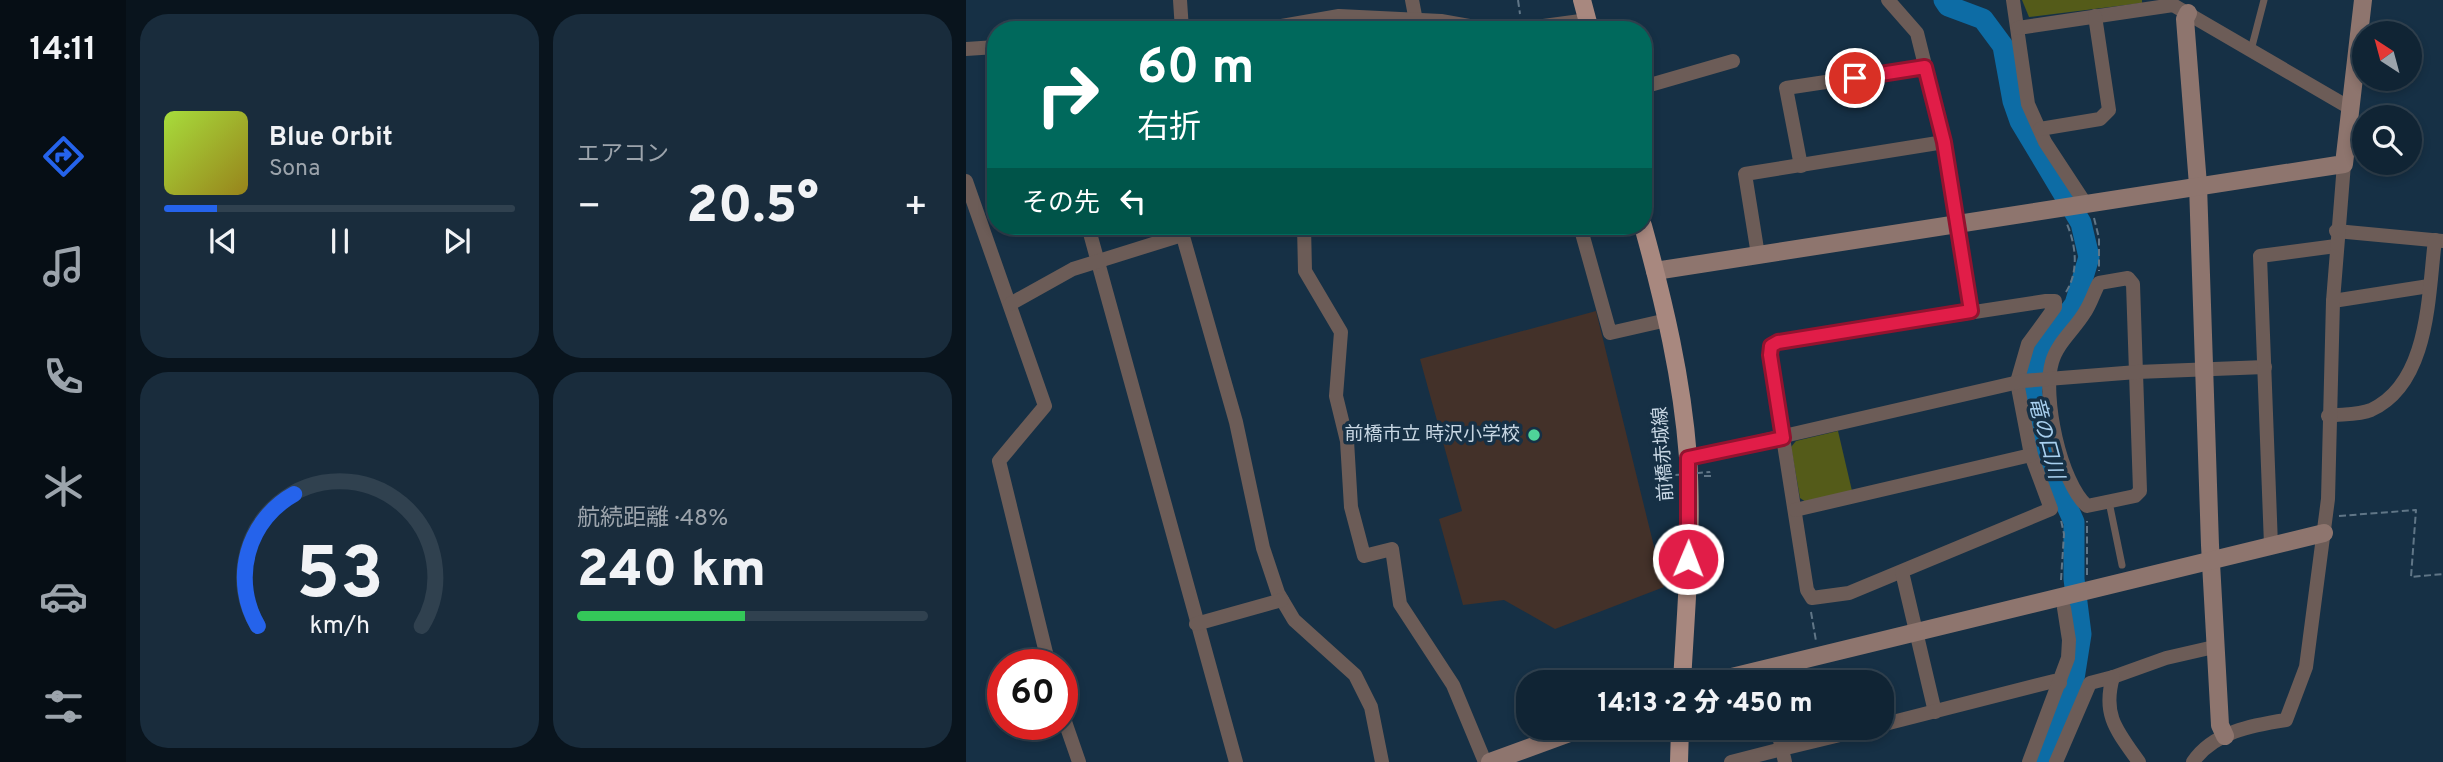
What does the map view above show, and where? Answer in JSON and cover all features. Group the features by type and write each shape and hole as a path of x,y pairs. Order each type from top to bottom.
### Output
{"main road":[{"path":"1582,0 1588,21"},
{"name":"前橋赤城線","path":"1646,235 1667,320 1688,458 1689,535 1683,670"},
{"path":"1679,762 1680,740"}],"street":[{"path":"1180,0 1181,21"},
{"path":"1412,0 1416,21"},
{"path":"1888,0 1917,33 1944,142 1971,311"},
{"path":"2013,0 2018,28 2016,36 2028,104 2045,142 2087,206"},
{"path":"2193,762 2225,736 2248,726 2286,720 2306,667 2325,525 2336,239 2363,0"},
{"path":"2018,28 2172,5 2350,107"},
{"path":"2188,13 2185,19 2198,185 2214,647 2220,724 2225,736"},
{"path":"1315,21 1339,16 1441,21"},
{"path":"2040,129 2100,119 2109,110 2095,16"},
{"path":"966,49 987,48"},
{"path":"1652,84 1733,61"},
{"path":"1801,166 1786,88 1925,67"},
{"path":"1758,255 1745,174 1944,142"},
{"path":"1656,271 1957,224 2062,213 2198,185 2344,164"},
{"path":"966,181 1010,304 1028,365 1045,406 999,461 1045,649"},
{"path":"1090,235 1196,624 1220,696 1236,762"},
{"path":"1010,304 1073,270 1168,235"},
{"path":"1182,235 1236,422 1263,548 1283,600 1294,620 1355,675 1371,707 1382,762"},
{"path":"1304,235 1306,271 1341,332 1336,396 1347,441 1350,506 1364,555 1392,549 1400,604 1453,684 1488,762 1549,740"},
{"path":"1583,235 1610,333 1667,320"},
{"path":"2271,545 2260,256 2336,239 2439,240 2421,340 2399,389 2370,410 2328,416"},
{"path":"2128,278 2133,284 2137,372 2140,491 2135,496 2087,506 2070,476 2053,430 2047,379 2058,348 2088,309 2099,283 2128,278"},
{"path":"2333,301 2429,286"},
{"path":"2055,301 2055,307 2028,344 2020,382 2031,454 2051,504 2046,513 1849,593 1812,598 1807,590 1770,355 1771,346 1778,342 1971,311 2055,301"},
{"path":"1688,458 2020,382 2137,372 2265,366"},
{"path":"1795,510 2031,454"},
{"path":"1760,670 2271,545 2325,525"},
{"path":"1902,572 1935,712"},
{"path":"2029,762 2060,683 2069,640 2073,592"},
{"path":"1196,624 1283,600"},
{"path":"2056,762 2090,683 2166,658 2214,647"},
{"path":"2113,677 2107,706 2120,736 2139,762"},
{"path":"1894,722 2054,681 2060,683"},
{"path":"1071,740 1079,762"},
{"path":"1731,762 1784,755 1832,740"}],"lane":[{"path":"2251,51 2264,0"},
{"path":"2109,502 2122,565"}],"path":[{"path":"1518,0 1520,21"},
{"path":"2087,206 2099,238 2100,276"},
{"path":"2062,213 2076,247 2071,283 2066,292"},
{"path":"1675,475 1710,472 1710,476 1703,476 1704,483"},
{"path":"2325,525 2416,510 2411,577 2443,575"},
{"path":"2059,515 2073,592"},
{"path":"2073,592 2087,516"},
{"path":"1811,608 1817,646"}],"shaded area":[{"name":"前橋市立 時沢小学校","path":"1596,311 1664,587 1555,629 1504,600 1463,605 1439,519 1462,511 1420,359"}],"green space":[{"path":"2022,0 2142,0 2142,3 2029,17"},
{"path":"1838,431 1852,491 1806,502 1800,498 1791,447 1796,441"}],"waterway":[{"name":"竜の口川","path":"1944,0 1948,6 1983,19 2003,46 2013,101 2020,121 2081,223 2089,257 2075,304 2046,343 2031,391 2053,475 2074,522 2074,579 2081,634 2073,685 2048,745 2045,762"}],"place":[{"name":"前橋市立 時沢小学校","path":"1534,435"}],"route":[{"path":"1688,559 1688,458 1783,438 1770,355 1771,346 1778,342 1971,311 1944,142 1925,67 1855,78"}]}
